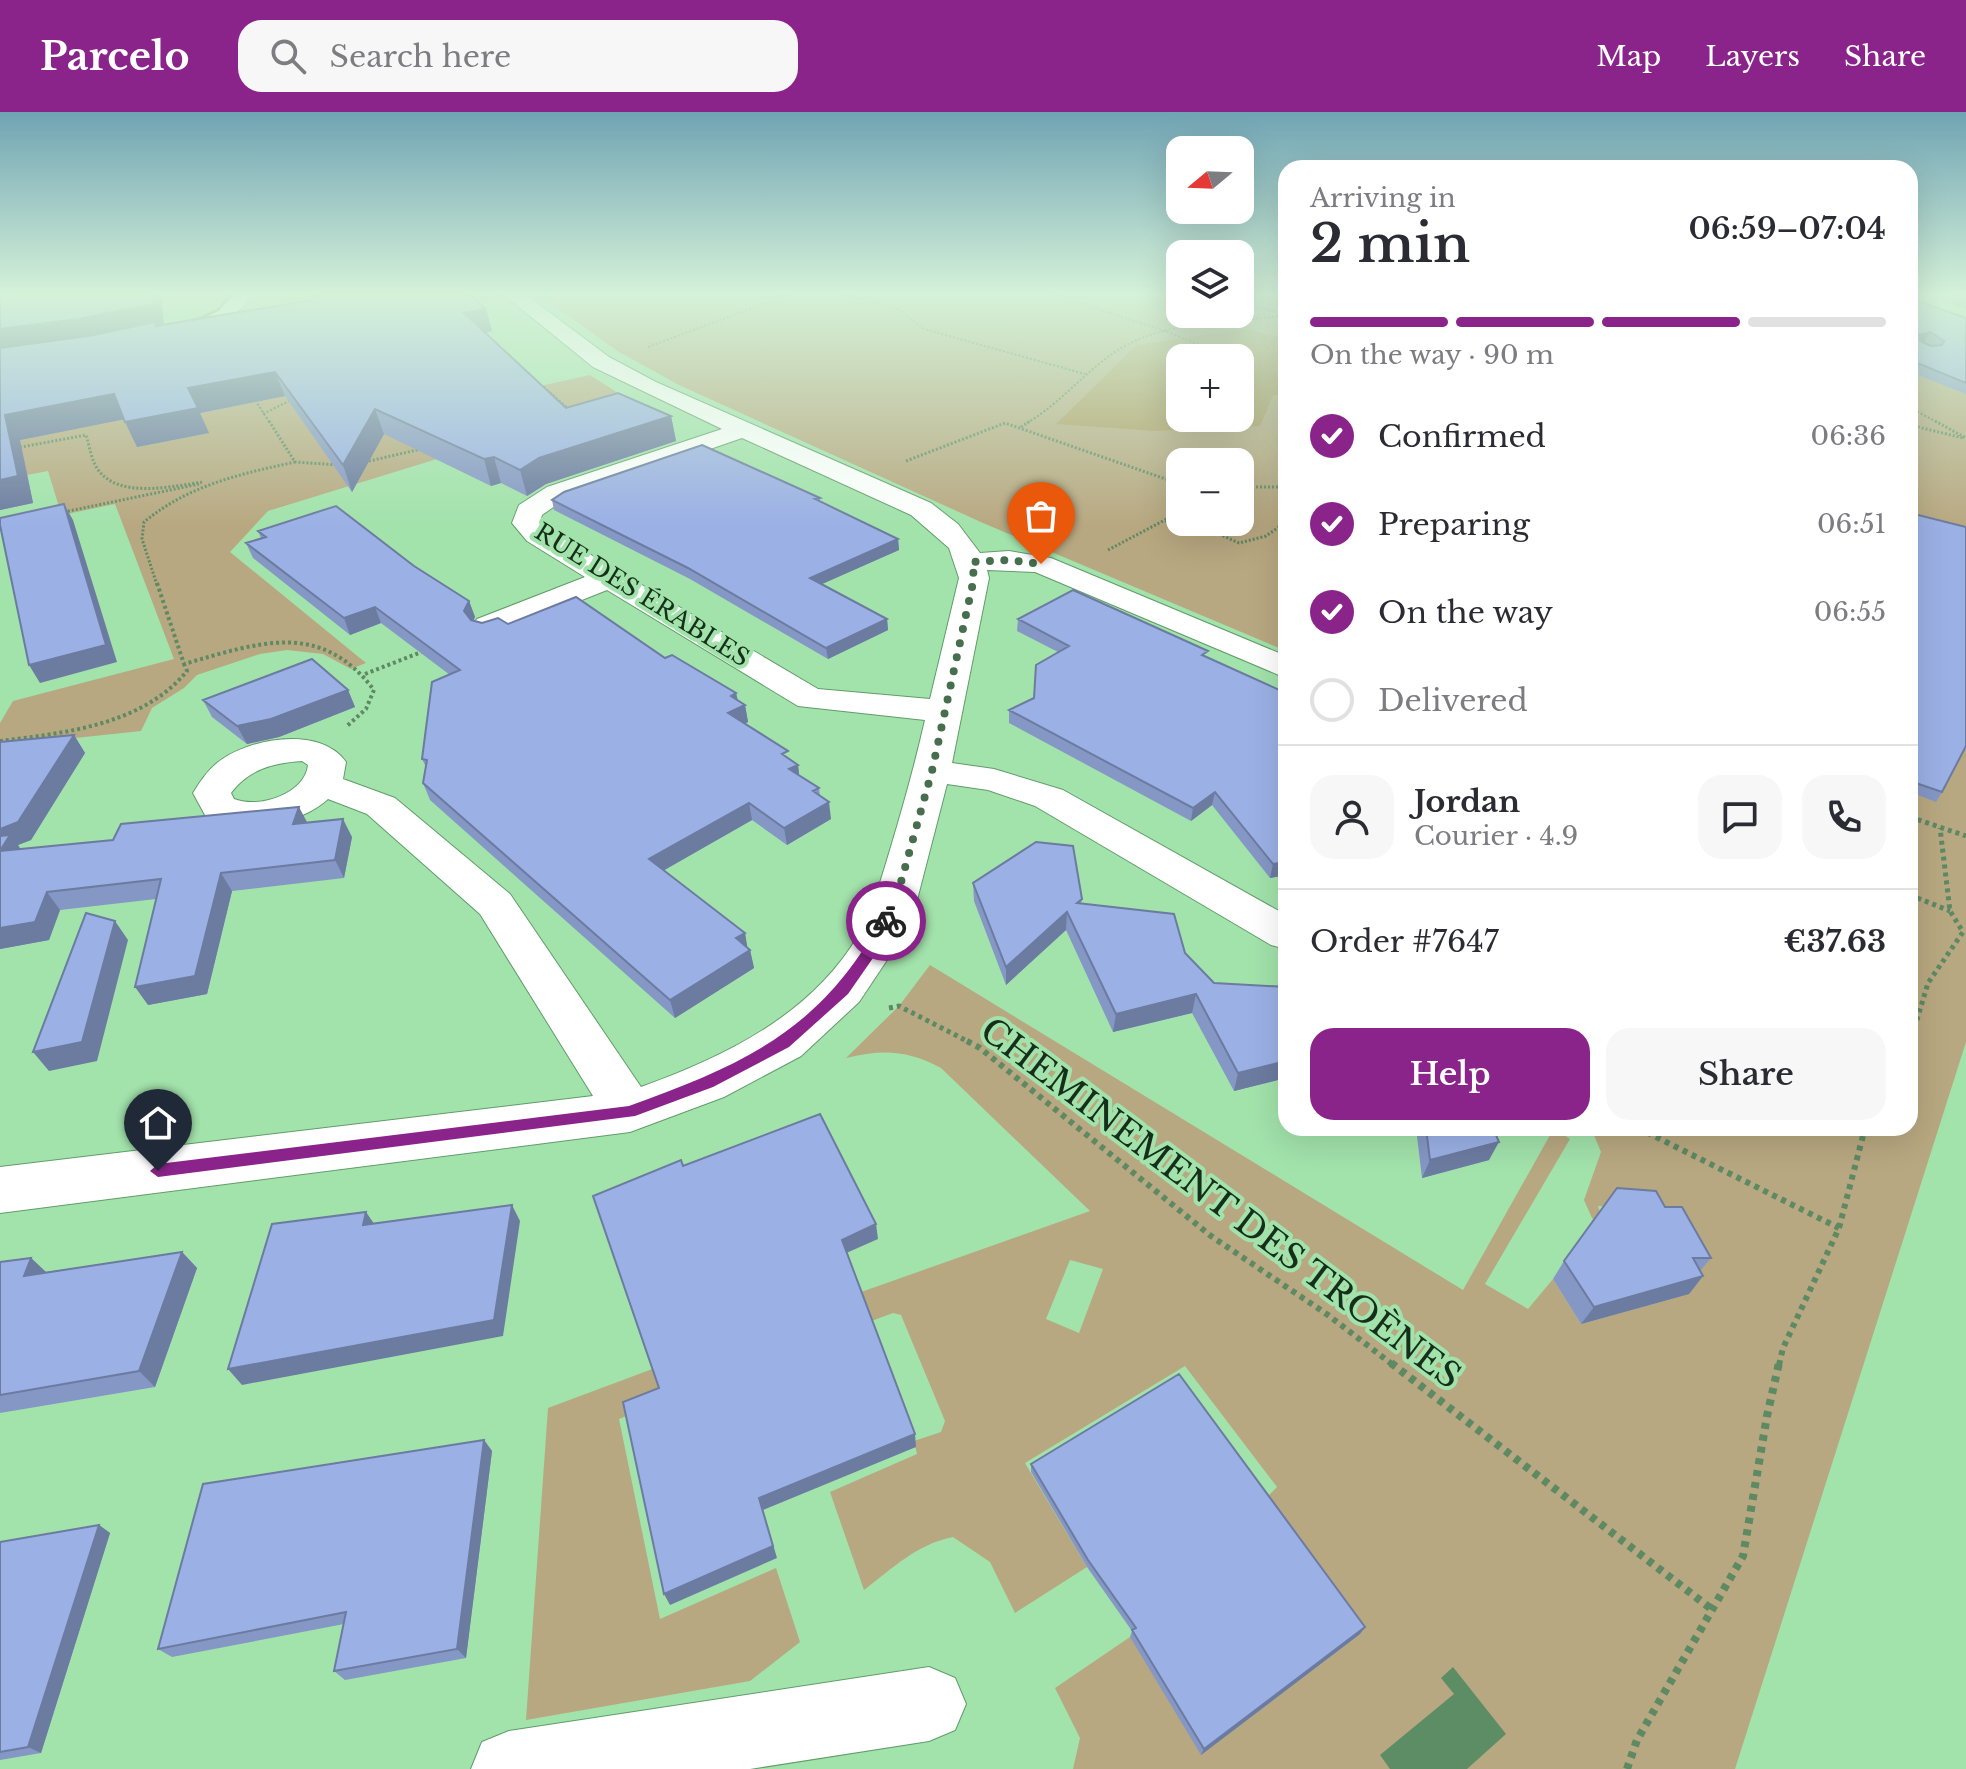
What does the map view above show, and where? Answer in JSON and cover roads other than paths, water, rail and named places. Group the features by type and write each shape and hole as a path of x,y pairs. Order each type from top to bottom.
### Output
{"street":[{"path":"0,1190 630,1112 707,1083 784,1043 843,990 877,942 896,900 932,771 974,578 972,562 962,545 940,522 921,509 742,430 620,371"},
{"name":"RUE DES ÉRABLES","path":"742,430 556,493 541,500 529,511 526,523 537,535 810,699 943,711"},
{"path":"972,562 1009,560 1041,564 1278,665"},
{"path":"488,626 609,578"},
{"path":"313,767 381,806 495,904 630,1112"},
{"path":"932,771 994,780 1049,798 1278,929"},
{"path":"509,1769 929,1704"}]}
